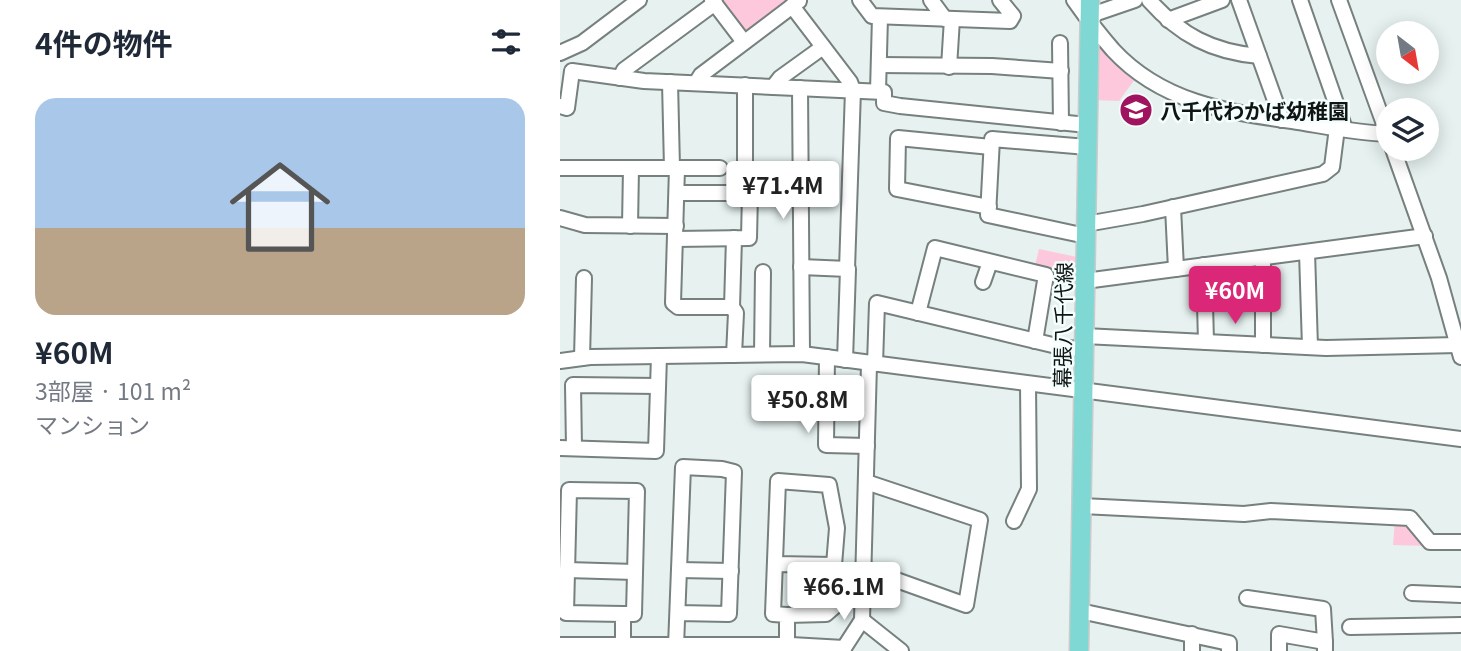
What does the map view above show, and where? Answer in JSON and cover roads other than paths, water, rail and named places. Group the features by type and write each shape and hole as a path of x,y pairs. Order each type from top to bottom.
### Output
{"main road":[{"name":"幕張八千代線","path":"1079,651 1090,0"}],"street":[{"path":"560,53 582,43 639,0"},
{"path":"860,0 872,16 1010,21 1013,16 1000,0"},
{"path":"931,0 948,19 949,67"},
{"path":"1074,0 1128,64 1160,87 1187,100 1209,107 1282,120 1376,133"},
{"path":"1088,19 1097,13 1135,0"},
{"path":"1149,0 1168,20 1191,37 1225,51 1259,56"},
{"path":"1168,20 1222,0"},
{"path":"1239,0 1282,120"},
{"path":"1087,147 992,139 988,215 1086,230 1323,174 1332,167 1341,128 1300,0"},
{"path":"1339,0 1376,102"},
{"path":"620,78 624,70 714,2 744,42"},
{"path":"696,83 701,75 796,3 823,47 850,82 853,90 845,360"},
{"path":"878,91 880,16"},
{"path":"1060,43 1061,123"},
{"path":"773,87 780,78 823,47"},
{"path":"879,65 992,66 1061,71"},
{"path":"560,106 567,108 572,71 670,82 878,91 884,92 884,103 892,105 1087,125"},
{"path":"670,82 677,192 673,303 678,307 732,307"},
{"path":"745,166 746,85"},
{"path":"800,88 802,354"},
{"path":"989,207 897,190 898,138 991,147"},
{"path":"560,158 564,159 560,170 720,168"},
{"path":"560,645 573,648 843,649 862,620 867,446 877,303 1065,348 1084,343 1206,342 1460,351 1425,236 1397,161"},
{"path":"630,226 631,168"},
{"path":"560,218 585,225 630,226 675,233 749,238 750,193 677,192"},
{"path":"1173,208 1177,269"},
{"path":"1085,281 1425,236"},
{"path":"734,238 734,355"},
{"path":"918,313 934,248 1046,275 1035,341"},
{"path":"1307,252 1310,347"},
{"path":"1263,258 1263,345"},
{"path":"983,282 990,262"},
{"path":"1204,265 1206,342"},
{"path":"801,267 847,269"},
{"path":"762,354 763,272"},
{"path":"582,358 584,278"},
{"path":"560,361 582,358 802,354 1461,439"},
{"path":"658,386 573,385 567,448 656,450 659,356"},
{"path":"827,357 826,444 867,446"},
{"path":"1014,521 1029,489 1028,384"},
{"path":"678,613 729,614 734,472 722,468 683,467 679,570 678,613 678,648"},
{"path":"778,481 829,485 837,528 834,607 826,614 773,614 775,564 778,481"},
{"path":"863,568 966,605 980,520 866,481"},
{"path":"569,490 637,491 634,614 566,613 567,570 569,490"},
{"path":"1082,506 1410,518 1430,542 1461,542"},
{"path":"775,564 834,565"},
{"path":"567,570 635,572"},
{"path":"679,570 731,571"},
{"path":"1412,593 1461,595"},
{"path":"1247,598 1323,609 1325,646 1279,634 1279,651"},
{"path":"1080,611 1229,643 1230,651"},
{"path":"623,614 625,647"},
{"path":"788,615 789,647"},
{"path":"862,620 895,649"},
{"path":"1350,627 1461,625"},
{"path":"1192,634 1192,651"}],"place":[{"name":"八千代わかば幼稚園","path":"1136,110"}]}
